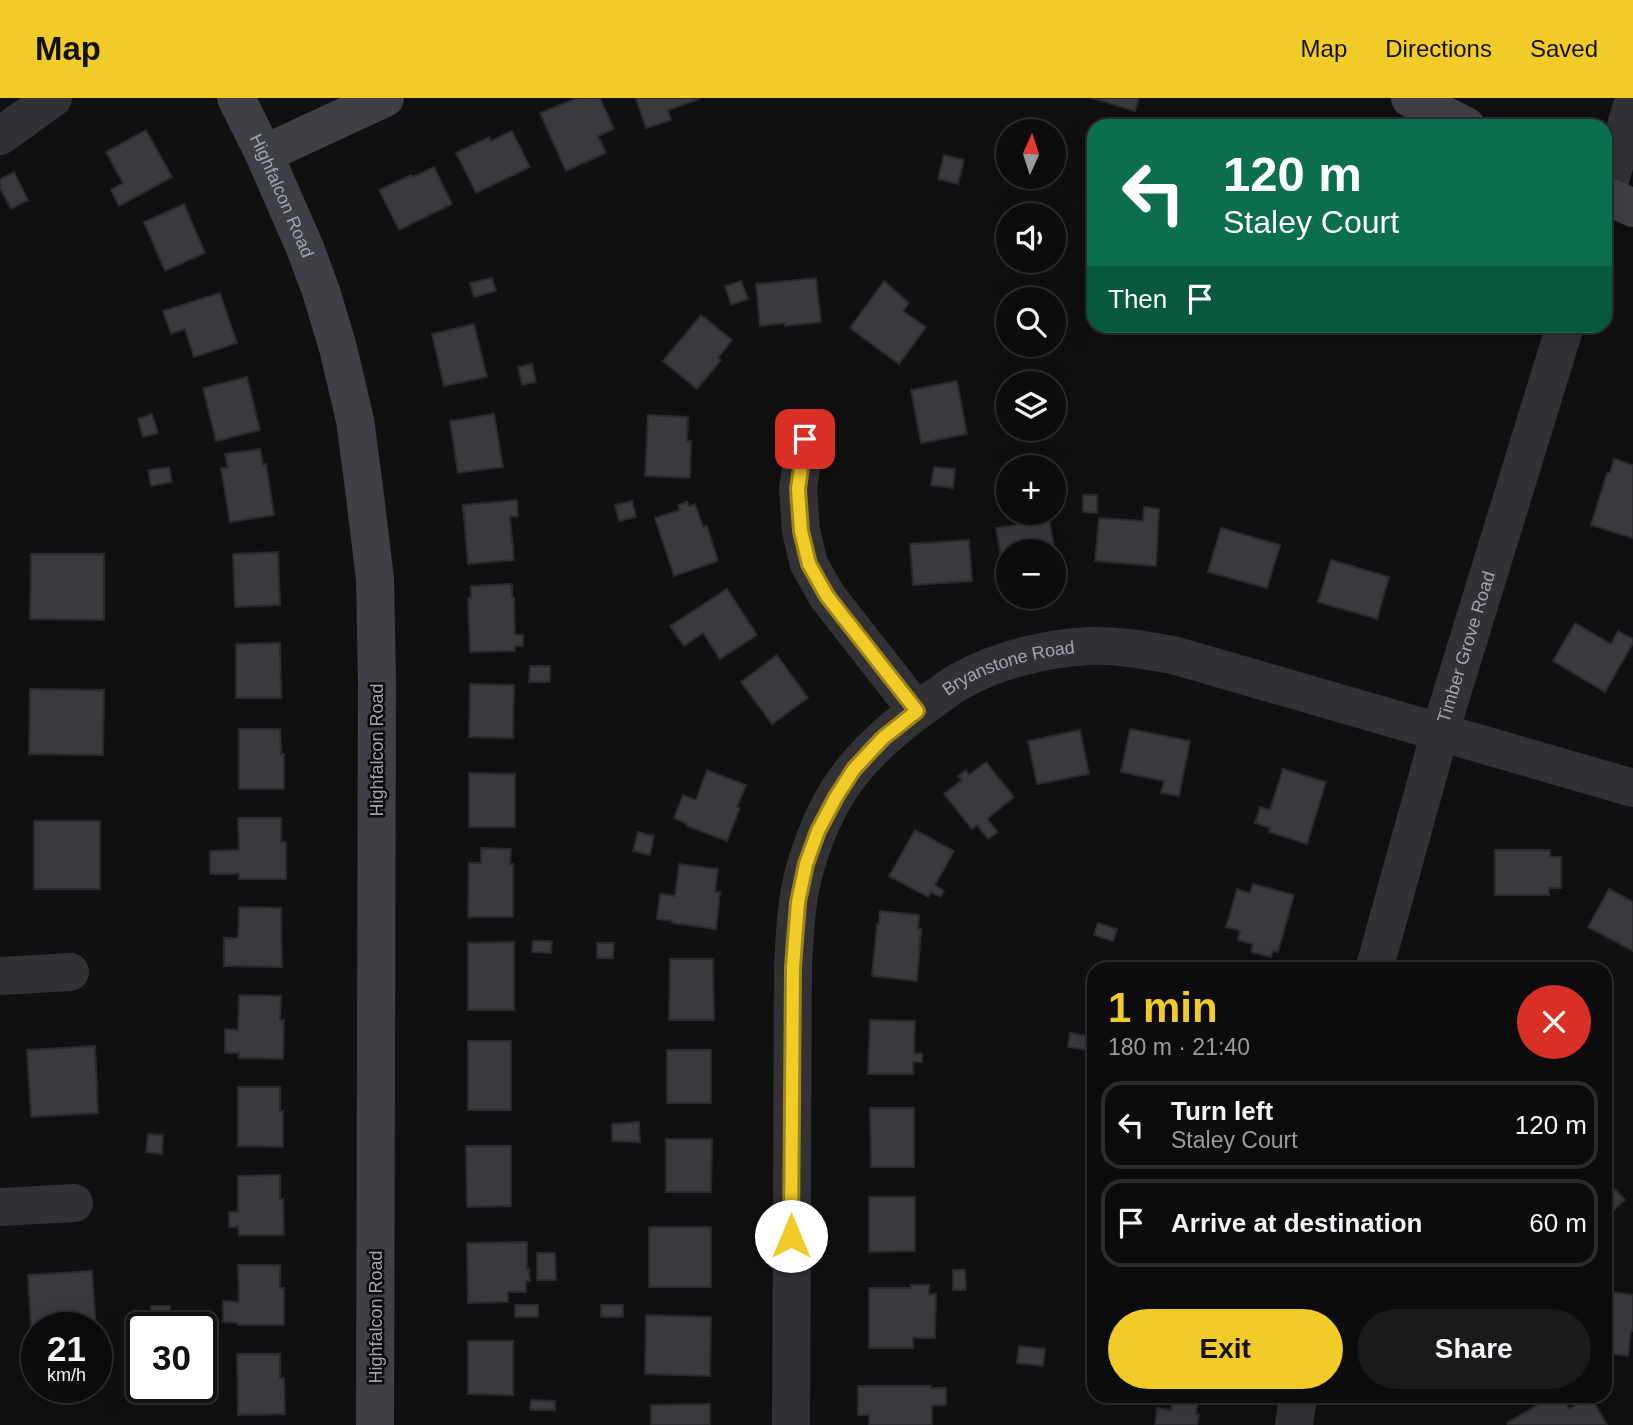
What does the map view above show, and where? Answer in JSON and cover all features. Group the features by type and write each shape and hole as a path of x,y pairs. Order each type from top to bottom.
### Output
{"street":[{"path":"0,136 53,98"},
{"name":"Highfalcon Road","path":"236,98 264,154 313,269 338,348 355,420 375,579 375,1425"},
{"path":"264,154 385,98"},
{"path":"1410,98 1452,119"},
{"path":"1612,172 1633,102"},
{"path":"1612,198 1633,208"},
{"name":"Timber Grove Road","path":"1376,962 1440,732 1563,333"},
{"path":"805,439 798,489 801,531 809,564 827,596 917,711"},
{"name":"Bryanstone Road","path":"791,1425 793,967 798,902 806,864 818,831 836,797 854,769 883,738 917,711 961,680 1006,661 1088,646 1127,646 1173,655 1633,788"},
{"path":"0,976 70,972"},
{"path":"0,1207 74,1203"},
{"path":"1294,1425 1297,1403"}],"building":[{"path":"577,98 600,98 614,129 598,136 606,153 566,171 540,113"},
{"path":"636,98 699,99 668,110 671,120 646,128"},
{"path":"1091,98 1139,98 1135,111"},
{"path":"146,130 172,177 119,206 111,190 123,183 106,152"},
{"path":"512,131 530,167 476,193 456,153 489,137 491,141"},
{"path":"944,155 964,160 958,184 938,179"},
{"path":"434,167 452,204 399,230 379,190"},
{"path":"14,172 28,200 11,209 0,188 0,179"},
{"path":"184,204 205,253 165,271 144,222"},
{"path":"492,278 496,291 474,297 470,283"},
{"path":"816,278 821,322 760,326 756,284"},
{"path":"741,281 748,299 731,305 725,286"},
{"path":"884,281 909,303 903,311 926,327 899,364 850,328"},
{"path":"220,293 237,343 194,357 185,329 171,334 163,311"},
{"path":"701,315 732,340 718,358 721,360 697,389 663,361"},
{"path":"474,324 487,377 444,386 432,334"},
{"path":"532,364 536,382 522,385 518,367"},
{"path":"247,377 260,430 216,441 203,388"},
{"path":"957,381 967,434 921,443 911,390"},
{"path":"152,414 158,433 143,437 138,419"},
{"path":"494,414 503,467 458,473 450,421"},
{"path":"648,415 688,417 687,441 691,441 690,478 645,476"},
{"path":"260,449 263,465 266,464 274,515 230,522 221,468 228,468 225,454"},
{"path":"1614,459 1633,465 1633,538 1591,525"},
{"path":"169,467 172,482 151,486 148,470"},
{"path":"934,467 955,469 953,488 931,485"},
{"path":"1083,495 1097,495 1097,513 1083,512"},
{"path":"517,500 518,516 510,517 514,560 468,564 463,505"},
{"path":"632,501 636,517 619,521 615,505"},
{"path":"687,502 689,506 695,504 703,527 707,526 718,561 674,576 655,518 680,510 678,505"},
{"path":"1144,507 1159,509 1156,566 1095,561 1099,518 1143,521"},
{"path":"1050,525 1053,539 998,539 996,528"},
{"path":"1221,528 1280,545 1267,588 1208,572"},
{"path":"969,540 972,581 913,585 910,544"},
{"path":"278,552 280,605 235,607 233,554"},
{"path":"31,554 104,554 104,620 30,619"},
{"path":"1331,560 1389,577 1377,619 1318,602"},
{"path":"512,584 515,635 523,635 523,646 515,646 515,651 470,652 468,598 471,598 471,586"},
{"path":"727,589 757,635 720,659 703,633 684,646 670,626"},
{"path":"1575,623 1611,644 1618,631 1633,639 1605,692 1553,661"},
{"path":"280,643 281,698 236,698 236,644"},
{"path":"777,655 808,698 772,724 741,682"},
{"path":"530,666 550,666 550,682 529,682"},
{"path":"470,684 514,685 513,738 469,737"},
{"path":"30,689 104,690 103,755 29,754"},
{"path":"239,729 280,729 281,754 284,754 284,789 239,789"},
{"path":"1130,729 1190,741 1179,796 1161,793 1164,781 1121,772"},
{"path":"1080,730 1089,774 1037,784 1028,741"},
{"path":"986,762 1014,797 987,819 998,832 988,839 977,825 972,829 944,794 962,780 958,776 966,770 969,775"},
{"path":"1283,769 1326,782 1307,844 1269,832 1270,828 1255,823 1260,807 1270,810"},
{"path":"707,770 746,785 727,841 687,826 674,818 683,795 696,800"},
{"path":"469,773 515,774 515,827 469,827"},
{"path":"238,818 281,818 281,842 286,842 286,879 239,879 239,874 210,874 210,851 239,850"},
{"path":"34,821 100,821 100,889 34,889"},
{"path":"915,830 954,851 935,885 944,891 940,897 931,892 928,897 889,876"},
{"path":"638,832 654,836 650,855 633,851"},
{"path":"481,848 511,849 513,917 468,917 469,863 481,863"},
{"path":"1495,850 1550,850 1550,857 1561,857 1561,888 1549,888 1549,895 1495,895"},
{"path":"679,864 718,869 715,892 720,892 716,929 657,919 660,894 675,896"},
{"path":"1253,884 1294,895 1278,952 1273,951 1271,957 1251,952 1253,944 1238,940 1240,931 1226,927 1237,889 1250,893"},
{"path":"1609,889 1633,902 1633,951 1588,927"},
{"path":"239,907 281,908 282,967 224,966 224,938 238,938"},
{"path":"880,911 919,915 918,929 921,929 917,981 872,976"},
{"path":"1098,923 1117,929 1113,941 1094,935"},
{"path":"533,941 552,941 551,953 532,952"},
{"path":"514,942 514,1010 468,1010 468,943"},
{"path":"597,943 614,943 613,958 597,958"},
{"path":"670,959 713,959 714,1020 669,1020"},
{"path":"239,995 281,996 280,1020 284,1020 283,1059 239,1058 239,1053 225,1053 225,1029 238,1030"},
{"path":"870,1020 915,1021 914,1053 922,1054 922,1062 913,1062 913,1074 868,1074"},
{"path":"1070,1033 1087,1036 1087,1050 1068,1047"},
{"path":"468,1041 511,1041 511,1110 468,1110"},
{"path":"95,1046 98,1113 31,1117 27,1050"},
{"path":"667,1050 711,1050 711,1103 667,1103"},
{"path":"238,1087 280,1087 283,1147 238,1146"},
{"path":"870,1108 914,1108 914,1167 871,1167"},
{"path":"639,1122 640,1142 612,1141 612,1124"},
{"path":"148,1134 163,1135 162,1154 146,1152"},
{"path":"666,1139 712,1139 711,1192 666,1192"},
{"path":"466,1146 511,1146 511,1206 467,1207"},
{"path":"280,1175 284,1235 239,1235 238,1227 229,1227 229,1212 238,1212 238,1176"},
{"path":"1615,1189 1625,1200 1612,1212 1612,1191"},
{"path":"869,1197 915,1197 915,1251 869,1252"},
{"path":"649,1227 711,1227 711,1287 649,1287"},
{"path":"527,1242 530,1281 526,1281 526,1292 508,1292 508,1302 468,1303 467,1243"},
{"path":"537,1253 555,1253 556,1280 537,1280"},
{"path":"238,1265 280,1265 280,1288 284,1288 284,1325 238,1325 223,1322 223,1301 239,1302"},
{"path":"953,1270 965,1270 966,1290 953,1290"},
{"path":"92,1271 95,1312 30,1312 28,1275"},
{"path":"911,1285 929,1285 929,1294 936,1294 935,1338 913,1338 913,1348 869,1348 869,1288 911,1288"},
{"path":"1612,1292 1633,1295 1633,1331 1628,1356 1612,1354"},
{"path":"515,1305 538,1305 538,1317 515,1317"},
{"path":"601,1305 623,1305 623,1317 601,1317"},
{"path":"151,1306 170,1306 170,1312 151,1312"},
{"path":"646,1315 711,1317 710,1376 645,1374"},
{"path":"468,1341 513,1341 513,1395 468,1394"},
{"path":"1019,1346 1045,1349 1043,1366 1017,1363"},
{"path":"237,1354 280,1354 285,1414 238,1415"},
{"path":"858,1386 946,1388 946,1405 932,1406 932,1425 869,1425 869,1415 858,1415"},
{"path":"531,1400 555,1401 555,1410 530,1410"},
{"path":"1172,1403 1198,1403 1197,1425 1155,1425 1157,1408 1171,1410"},
{"path":"1541,1403 1566,1403 1569,1409 1580,1403 1594,1403 1607,1425 1508,1425 1507,1423"},
{"path":"710,1404 710,1425 651,1425 651,1405"}],"route":[{"path":"791,1236 793,967 798,902 806,864 818,831 854,769 883,738 917,711 827,596 809,564 801,531 798,489 805,439"}]}
